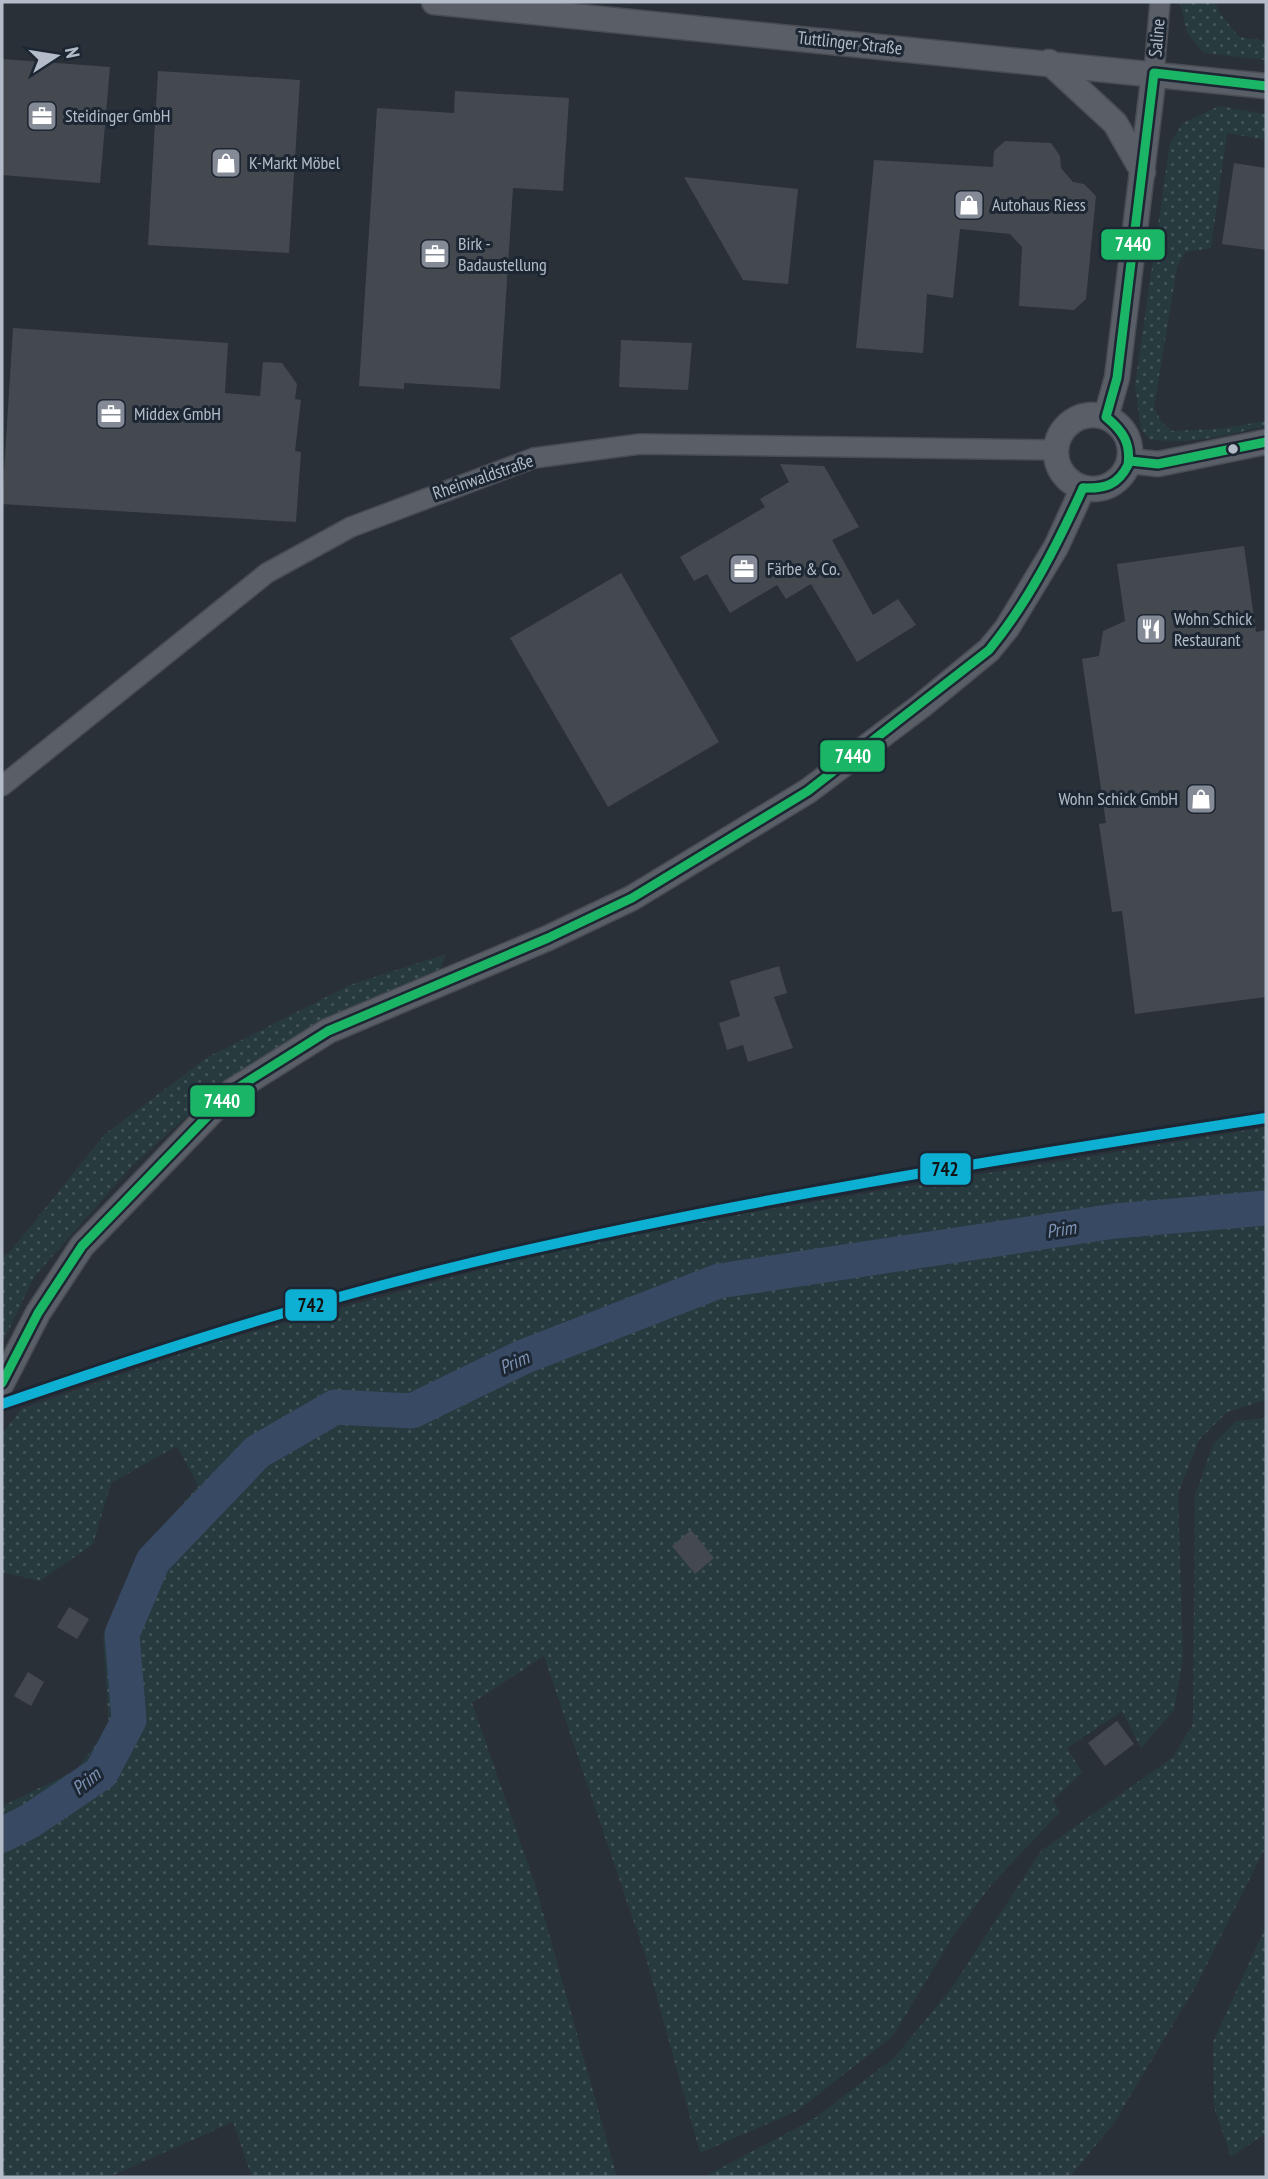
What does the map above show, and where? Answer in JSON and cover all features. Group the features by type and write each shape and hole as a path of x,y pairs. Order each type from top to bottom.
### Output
{"street":[{"name":"Tuttlinger Straße","path":"434,2 1266,86"},
{"name":"Saline","path":"1154,73 1160,2"},
{"path":"1049,62 1115,123 1143,172"},
{"path":"1106,417 1117,378 1154,73"},
{"path":"1089,415 1106,417 1124,432 1130,445 1130,461 1123,475 1111,485 1096,490 1083,488 1062,473 1056,450 1059,438 1071,422 1089,415"},
{"path":"1130,461 1158,464 1266,442"},
{"name":"Rheinwaldstraße","path":"2,786 267,573 351,527 534,458 639,444 1056,450"},
{"path":"2,1382 38,1313 82,1245 231,1092 328,1031 548,938 632,898 808,791 921,706 989,650 1007,628 1056,547 1083,488"}],"green space":[{"path":"1180,2 1216,2 1218,11 1239,37 1266,41 1266,60 1204,53 1187,33"},
{"path":"1219,106 1266,114 1266,140 1227,133 1211,248 1185,252 1177,267 1154,407 1160,420 1172,431 1218,429 1266,421 1266,426 1193,440 1149,439 1141,429 1135,385 1170,143 1183,123"},
{"path":"446,954 440,969 324,1019 222,1084 131,1167 34,1277 2,1344 2,1257 9,1253 105,1134 208,1057 350,985"},
{"path":"1266,1127 1266,1400 1227,1412 1199,1440 1178,1494 1183,1657 1174,1710 1141,1748 1122,1711 1067,1748 1082,1772 1053,1800 1060,1812 992,1884 951,1939 893,2036 797,2111 700,2153 646,1958 544,1656 472,1703 535,1884 617,2177 252,2177 233,2122 109,2177 2,2177 2,1806 75,1771 109,1728 103,1637 141,1553 198,1486 177,1446 111,1483 93,1544 40,1581 2,1572 2,1435 21,1409 212,1343 534,1255 747,1213"},
{"path":"1266,1418 1264,1850 1196,1986 1114,2123 1070,2177 704,2177 815,2118 895,2057 953,1986 1041,1851 1173,1757 1193,1724 1195,1496 1213,1444 1236,1421"},
{"path":"1266,1926 1266,2133 1231,2157 1214,2107 1213,2042"}],"building":[{"path":"2,59 110,67 100,183 2,175"},
{"path":"158,71 300,80 289,253 148,245"},
{"path":"455,91 569,98 563,191 513,188 500,389 404,383 404,389 359,386 377,108 454,113"},
{"path":"1005,141 1051,143 1060,156 1061,168 1073,182 1084,184 1096,196 1086,299 1074,310 1019,306 1022,247 1010,234 960,229 953,298 927,294 923,353 856,348 874,160 993,167 994,151"},
{"path":"1234,163 1266,168 1266,250 1222,244"},
{"path":"684,177 798,189 788,284 743,280"},
{"path":"13,328 228,343 225,393 260,396 263,362 282,363 297,384 295,399 301,400 295,451 301,452 296,522 2,504"},
{"path":"621,340 692,343 688,390 619,387"},
{"path":"780,464 824,466 859,527 832,540 873,615 898,599 916,625 857,662 811,584 786,599 777,585 730,613 707,574 694,581 680,557 765,507 760,499 789,482"},
{"path":"1244,546 1256,632 1266,630 1266,997 1135,1014 1122,911 1112,912 1099,824 1106,823 1082,659 1099,656 1103,631 1125,621 1117,564"},
{"path":"621,573 719,742 608,807 510,638"},
{"path":"779,966 787,993 774,997 793,1048 748,1062 743,1045 727,1050 719,1023 740,1016 730,981"},
{"path":"691,1530 714,1558 695,1574 672,1546"},
{"path":"69,1607 89,1619 77,1639 57,1627"},
{"path":"28,1672 44,1682 31,1706 14,1696"},
{"path":"1117,1721 1134,1744 1105,1766 1088,1743"}],"waterway":[{"name":"Prim","path":"2,1835 30,1821 101,1773 129,1720 122,1634 153,1561 257,1452 335,1407 412,1411 523,1357 719,1281 1115,1221 1266,1208"}],"transit line":[{"name":"7440","path":"1083,488 1098,488 1110,484 1120,477 1128,465 1127,444 1117,427 1106,417 1117,378 1154,73 1266,86"},
{"name":"7440","path":"1130,461 1158,464 1266,442"},
{"name":"7440","path":"2,1383 38,1313 82,1246 231,1092 328,1031 548,938 632,898 808,791 989,650 1017,612 1041,572 1083,488"},
{"name":"742","path":"2,1404 234,1328 470,1263 767,1201 1266,1118"}],"place":[{"name":"Steidinger GmbH","path":"42,116"},
{"name":"K-Markt Möbel","path":"226,163"},
{"name":"Autohaus Riess","path":"969,205"},
{"name":"Birk - Badaustellung","path":"435,254"},
{"name":"Middex GmbH","path":"111,414"},
{"name":"Färbe & Co.","path":"744,569"},
{"name":"Wohn Schick Restaurant","path":"1151,629"},
{"name":"Wohn Schick GmbH","path":"1201,799"}]}
